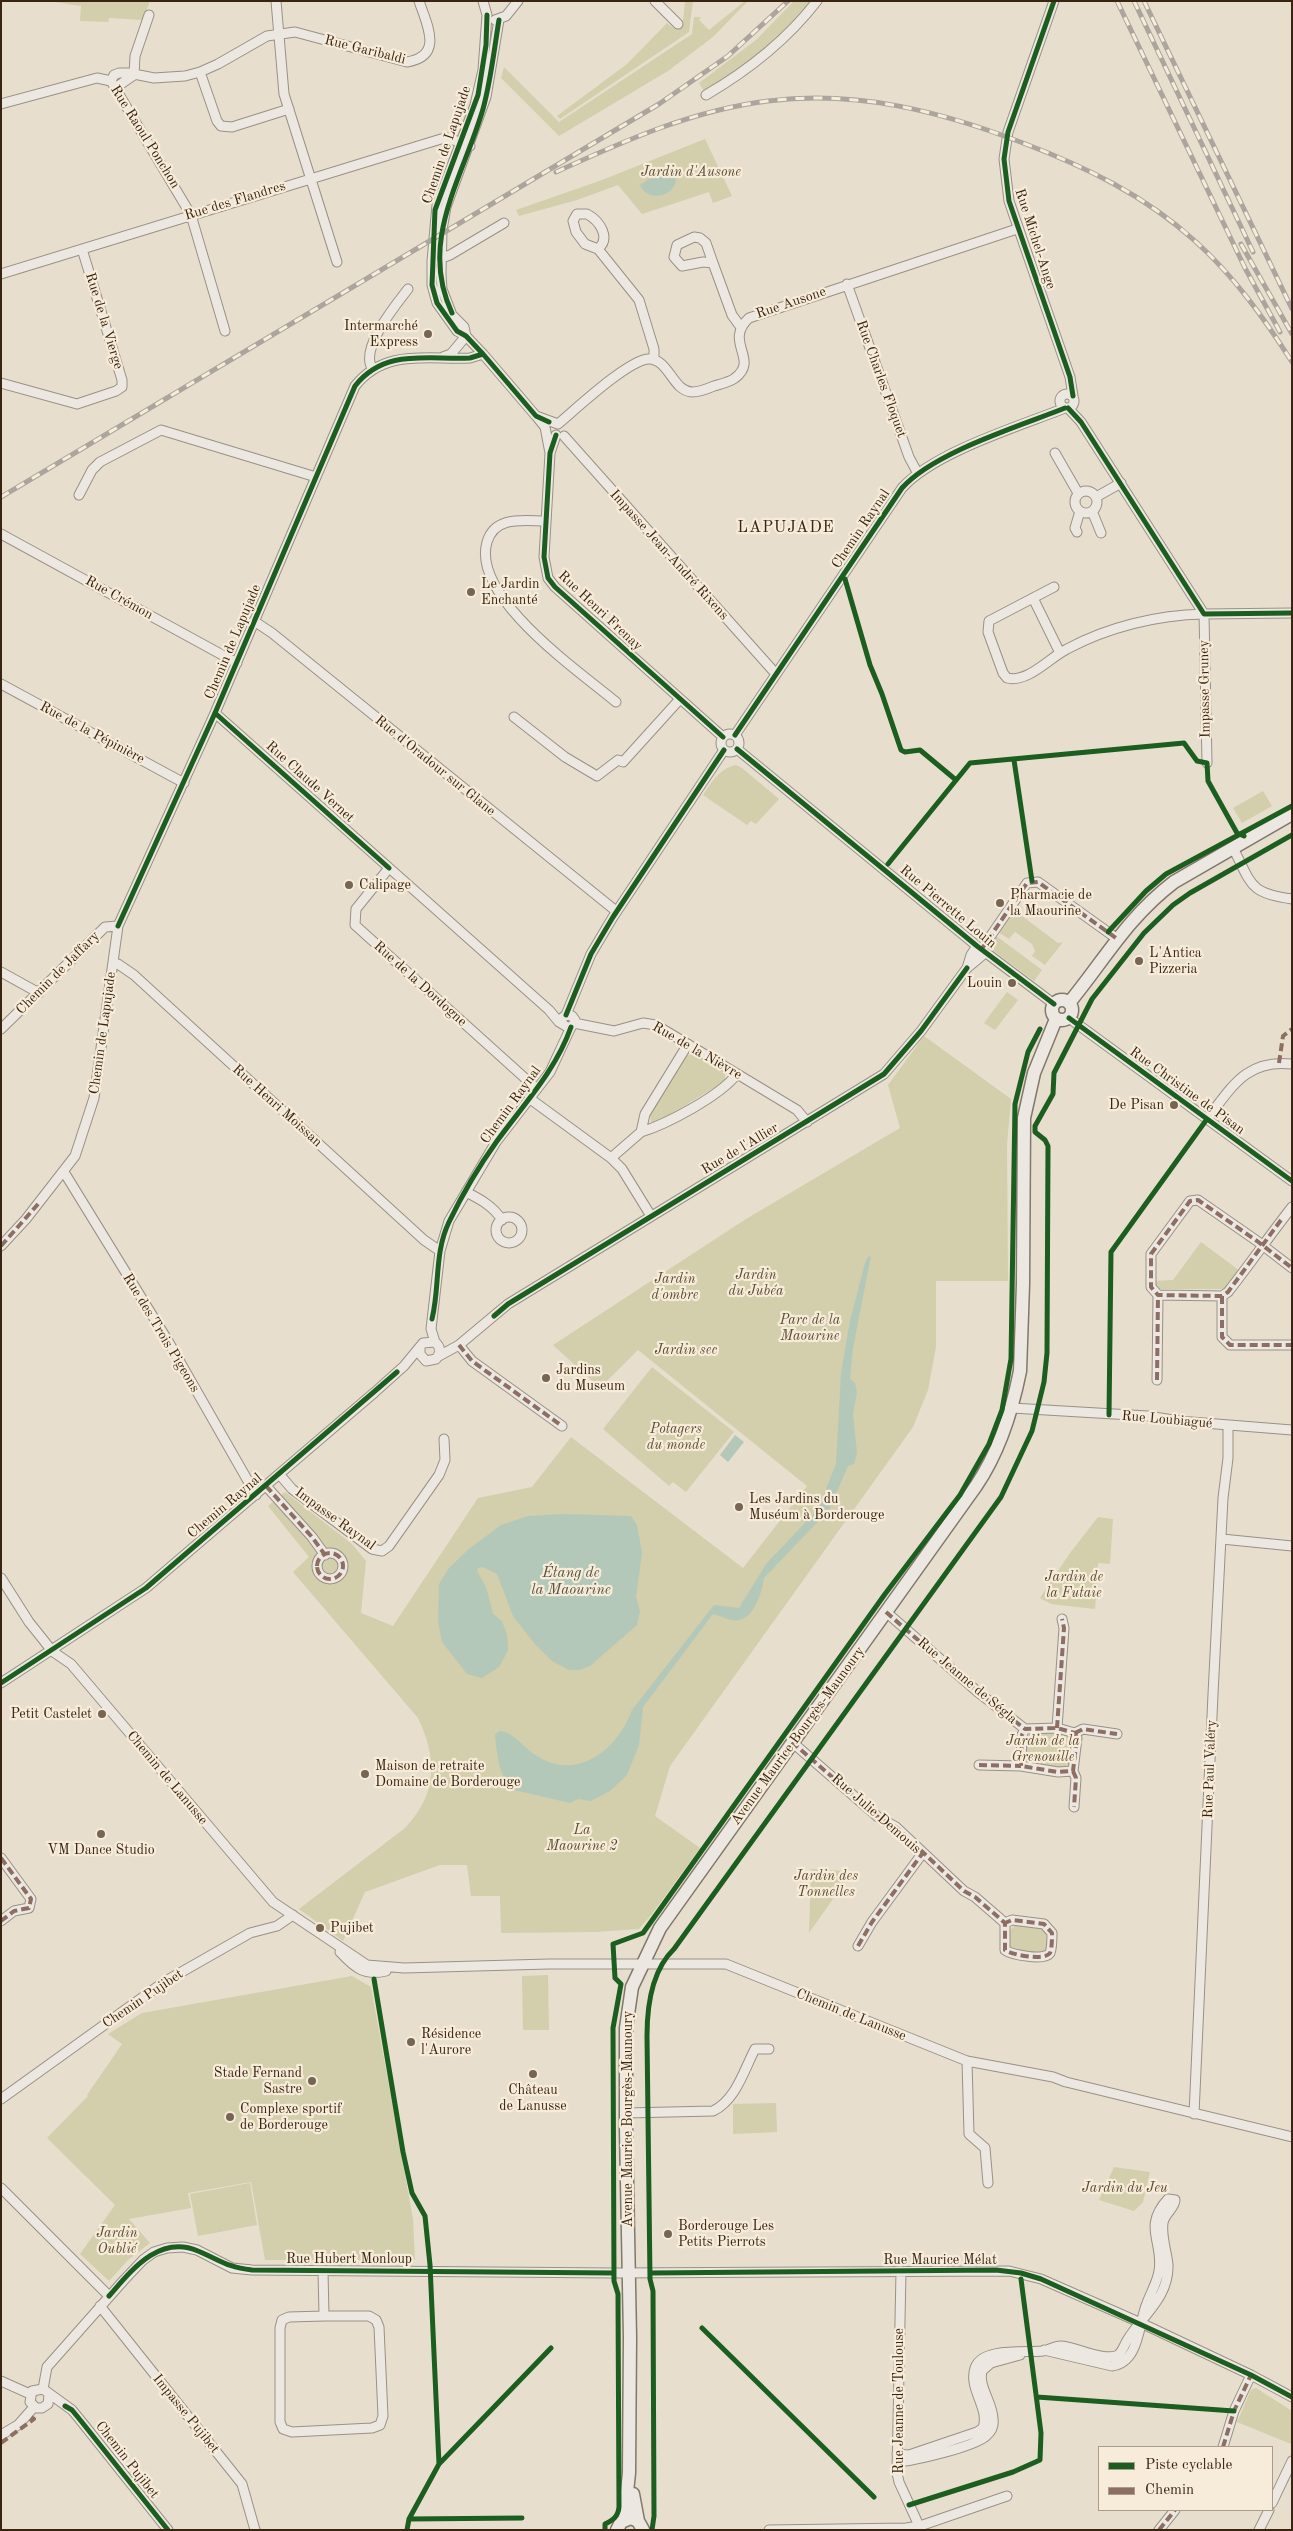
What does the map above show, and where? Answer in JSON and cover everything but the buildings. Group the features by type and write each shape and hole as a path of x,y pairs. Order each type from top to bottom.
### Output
{"street":[{"path":"276,1 284,94 337,262"},
{"name":"Rue Garibaldi","path":"278,34 295,32 407,62 415,61 429,49 431,36 419,1"},
{"path":"508,1 509,12"},
{"path":"499,20 518,1"},
{"path":"655,1 678,24"},
{"path":"706,95 769,52 792,31 817,1"},
{"name":"Rue Michel-Ange","path":"1054,1 1019,99 1005,150 1005,172 1009,201 1017,229 1070,377 1067,401"},
{"name":"Chemin de Lapujade","path":"466,336 457,331 437,303 432,285 436,260 436,205 466,144 489,88 499,20 492,19 485,6"},
{"name":"Chemin de Lapujade","path":"466,144 481,83 486,45 485,6"},
{"path":"134,75 135,56 149,15"},
{"path":"113,84 114,75 120,73 166,78 200,72 267,36 278,34"},
{"path":"200,72 221,126 232,127 289,109"},
{"name":"Rue Raoul Ponchon","path":"1,104 97,78 113,84 191,215 225,331"},
{"name":"Rue des Flandres","path":"1,274 441,139 448,138 466,144"},
{"path":"436,260 504,223"},
{"name":"Rue Ausone","path":"654,360 688,392 694,392 734,380 743,370 744,365 738,338 740,326 749,318 1017,229"},
{"path":"712,263 703,262 682,266 674,257 677,245 694,238 700,238 706,243 732,315 740,326"},
{"name":"Rue de la Vierge","path":"1,383 77,404 116,391 122,387 122,380 82,248"},
{"path":"553,430 614,378 639,361 654,360 654,349 639,300 598,249"},
{"name":"Rue Charles Floquet","path":"847,284 909,457 917,472"},
{"path":"408,289 389,314 368,355 372,368 389,360 443,357 470,358 484,354 466,336 451,354 443,357"},
{"name":"Impasse Jean-André Rixens","path":"484,354 536,416 553,430 776,674"},
{"name":"Chemin de Lapujade","path":"1,1246 64,1172 74,1156 94,1098 118,926 215,713 355,386 372,368"},
{"path":"1067,401 1204,614"},
{"name":"Chemin Raynal","path":"735,735 902,488 917,472 1049,412 1067,401"},
{"path":"79,495 92,470 100,462 161,430 316,476"},
{"name":"Rue Henri Frenay","path":"553,430 544,557 548,578 560,592 723,737"},
{"path":"1056,453 1078,493"},
{"path":"1096,497 1121,484"},
{"path":"1080,512 1074,503 1078,493 1086,490 1096,497"},
{"path":"1080,512 1092,511 1096,506 1096,497"},
{"path":"1092,511 1101,533"},
{"path":"1077,532 1075,528 1080,512"},
{"path":"546,521 512,520 496,528 489,535 486,547 486,561 490,576 508,607 616,702"},
{"name":"Rue Crémon","path":"1,534 236,663"},
{"path":"1054,587 989,621 988,632 1002,673 1007,678 1018,679 1060,652 1090,636 1115,628 1204,614 1292,613"},
{"path":"1033,598 1060,652"},
{"name":"Impasse Gruney","path":"1204,614 1207,763"},
{"name":"Rue d'Oradour sur Glane","path":"254,621 272,633 616,911"},
{"name":"Rue de la Pépinière","path":"1,684 184,783"},
{"path":"514,717 564,756 597,776 618,760 623,762 680,700"},
{"name":"Rue Claude Vernet","path":"215,713 549,1010 568,1021"},
{"path":"726,734 735,735 738,739 737,749 728,752 724,750 721,741 723,737 726,734"},
{"name":"Rue Pierrette Louin","path":"737,749 981,950 1054,1004"},
{"name":"Chemin Raynal","path":"436,1343 432,1336 432,1319 437,1293 443,1236 466,1192 496,1142 550,1072 563,1045 575,996 591,954 616,911 724,750"},
{"path":"1069,1002 1116,938 1145,906 1168,886 1292,814"},
{"path":"1233,848 1258,891 1275,898 1292,899"},
{"name":"Rue de la Dordogne","path":"389,868 356,909 355,925 537,1089"},
{"name":"Rue de l'Allier","path":"439,1356 459,1345 508,1304 884,1074 981,950 1027,883 1032,881 1038,882 1116,938"},
{"name":"Chemin de Jaffary","path":"1,1029 105,927 118,926"},
{"name":"Rue Henri Moissan","path":"114,963 134,975 424,1240 440,1251"},
{"path":"1,972 39,993"},
{"path":"1059,1000 1069,1002 1072,1011 1069,1018 1063,1021 1056,1019 1052,1014 1054,1004 1059,1000"},
{"name":"Rue Christine de Pisan","path":"1069,1018 1292,1181"},
{"name":"Avenue Maurice Bourgès-Maunoury","path":"620,2525 629,2473 629,2273 626,2113 628,2000 641,1964 660,1928 981,1479 993,1457 1012,1408 1020,1371 1022,1348 1025,1111 1034,1073 1056,1019"},
{"name":"Rue de la Nièvre","path":"568,1021 614,1030 649,1023 688,1044 797,1110 807,1122"},
{"path":"640,1132 645,1114 688,1044"},
{"path":"1207,1119 1244,1074 1261,1065 1274,1063 1292,1064"},
{"path":"611,1158 640,1132 660,1126 725,1087 737,1074"},
{"path":"529,1098 611,1158 622,1169 651,1216"},
{"name":"Rue des Trois Pigeons","path":"64,1172 163,1334 256,1495"},
{"path":"466,1192 497,1212 502,1220"},
{"path":"1157,1380 1156,1294 1151,1254 1190,1201 1198,1200 1292,1268"},
{"path":"1156,1294 1222,1296 1228,1292 1292,1207"},
{"path":"1222,1296 1222,1337 1230,1344 1292,1345"},
{"name":"Chemin Raynal","path":"52,1651 146,1588 280,1475 404,1366 421,1346 432,1319"},
{"path":"436,1343 440,1350 439,1356 433,1361 424,1359 421,1346 436,1343 450,1346 459,1345 472,1360 562,1426"},
{"name":"Chemin Raynal","path":"404,1366 424,1359"},
{"name":"Rue Loubiagué","path":"1012,1408 1148,1416 1292,1430"},
{"name":"Rue Paul Valéry","path":"1194,2114 1228,1425"},
{"name":"Impasse Raynal","path":"280,1475 292,1489 372,1549 382,1551 389,1546 440,1475 445,1460 444,1439"},
{"path":"266,1486 312,1537 324,1555"},
{"path":"1222,1539 1292,1546"},
{"name":"Chemin de Lanusse","path":"1,1578 29,1622 52,1651 71,1664 273,1902 330,1942 353,1966 364,1972 378,1973 404,1968 549,1964 726,1964 967,2061 1053,2077 1194,2114 1292,2137"},
{"name":"Rue Jeanne de Ségla","path":"886,1612 979,1693 1025,1729 1057,1728 1075,1733 1083,1729 1117,1734"},
{"path":"1057,1728 1064,1628 1062,1619"},
{"path":"1,1683 52,1651"},
{"name":"Rue Jeanne de Ségla","path":"1021,1766 1022,1735 1025,1729"},
{"path":"1074,1807 1076,1778 1073,1771 1076,1747 1075,1733"},
{"name":"Rue Julie Demouis","path":"792,1742 878,1817 896,1827 922,1854 964,1891 975,1897 1005,1923"},
{"path":"979,1765 1021,1766 1058,1772 1073,1771"},
{"path":"858,1946 872,1922 922,1854"},
{"path":"1,1858 31,1899 29,1908 14,1911 1,1921"},
{"name":"Chemin Pujibet","path":"1,2099 164,1982 250,1933 278,1926 293,1915"},
{"path":"1012,1920 1044,1924 1052,1933 1051,1952 1047,1956 1040,1957 1010,1954 1005,1950 1005,1923 1012,1920"},
{"path":"626,2113 713,2111 720,2108 732,2096 755,2049 769,2049"},
{"path":"967,2061 969,2134 985,2148 988,2183"},
{"path":"1,2188 109,2296 48,2367 46,2392 50,2401 44,2407"},
{"path":"897,2458 977,2432 983,2428 984,2415 974,2381 976,2366 989,2355 1030,2352 1060,2345 1114,2357 1122,2352 1141,2323 1154,2308 1160,2284 1168,2266 1162,2225 1166,2214 1175,2203 1172,2198 1161,2208 1154,2225 1160,2268 1160,2284"},
{"name":"Rue Hubert Monloup","path":"109,2296 143,2260 167,2248 183,2247 197,2250 232,2268 252,2270 629,2273"},
{"path":"323,2270 324,2316"},
{"name":"Rue Maurice Mélat","path":"629,2273 996,2270 1021,2273 1041,2279 1141,2323 1251,2375 1292,2397"},
{"name":"Rue Jeanne de Toulouse","path":"901,2271 897,2458 899,2482 920,2528"},
{"name":"Impasse Pujibet","path":"100,2306 242,2484 255,2530"},
{"path":"324,2316 370,2316 376,2320 379,2327 383,2416 380,2425 372,2428 292,2432 283,2429 280,2422 280,2328 282,2320 289,2317 324,2316"},
{"path":"1223,2446 1234,2412 1251,2375"},
{"path":"1,2381 30,2394"},
{"path":"34,2407 30,2402 30,2394 37,2388 46,2392"},
{"name":"Chemin Pujibet","path":"46,2392 82,2421 168,2530"},
{"path":"1,2435 18,2425 34,2407 65,2406"},
{"path":"1273,2501 1292,2461"},
{"name":"Avenue Maurice Bourgès-Maunoury","path":"629,2473 641,2526"},
{"path":"769,2530 920,2528 1007,2496"},
{"path":"1158,2530 1174,2511"},
{"path":"1259,2530 1268,2511"},
{"path":"620,2525 631,2518 641,2526"}],"green space":[{"path":"48,1 150,1 143,20 109,18 108,22 80,21 81,6"},
{"path":"685,1 693,1 689,32 560,119 557,116 627,64 667,23 675,29 683,21"},
{"path":"745,1 748,1 713,37 668,71 559,136 501,78 504,67 559,122 692,34 694,17 701,17 699,20 709,30"},
{"path":"794,1 811,1 787,27 748,62 704,91 699,83 756,40"},
{"name":"Jardin d'Ausone","path":"705,139 732,196 713,203 709,192 642,214 618,185 577,200 519,216 516,210 602,180"},
{"path":"736,765 779,799 756,824 751,821 747,825 703,795 725,769"},
{"path":"1263,791 1272,806 1242,823 1233,808"},
{"path":"1014,910 1058,943 1063,942 1045,965 1032,956 1035,951 1032,944 1015,932 1009,939 998,932"},
{"path":"995,935 1042,970 1034,981 987,946"},
{"path":"1007,992 1018,1000 995,1030 984,1023"},
{"name":"Parc de la Maourine","path":"924,1036 1011,1099 1007,1144 1008,1281 936,1281 936,1347 928,1390 913,1427 670,1766 655,1816 700,1848 639,1929 596,1932 501,1933 500,1896 471,1896 467,1865 440,1865 365,1892 343,1941 299,1909 405,1828 416,1815 428,1789 431,1776 429,1748 418,1718 293,1572 309,1557 268,1506 285,1492 352,1544 366,1561 361,1613 393,1626 478,1498 532,1487 571,1437 743,1568 807,1486 638,1350 600,1388 553,1345 746,1219 900,1128 888,1085"},
{"path":"693,1053 723,1070 725,1081 658,1122 651,1122 650,1115 685,1057"},
{"path":"1201,1242 1240,1271 1225,1289 1156,1289 1154,1281 1173,1280"},
{"name":"Potagers du monde","path":"652,1367 734,1432 686,1492 673,1482 669,1486 603,1429"},
{"name":"Jardin de la Futaie","path":"1098,1517 1113,1519 1110,1564 1098,1563 1095,1609 1051,1604 1040,1598 1070,1553"},
{"name":"Jardin de la Grenouille","path":"1032,1731 1067,1733 1071,1735 1073,1757 1069,1769 1029,1766 1025,1761 1026,1738"},
{"name":"Jardin des Tonnelles","path":"811,1869 845,1871 845,1882 809,1933"},
{"path":"1015,1925 1042,1928 1046,1931 1047,1950 1043,1953 1015,1951 1009,1947 1008,1932"},
{"path":"548,1975 549,2030 523,2030 522,1976"},
{"name":"Complexe sportif de Borderouge","path":"352,1976 371,1987 413,2219 415,2260 265,2260 251,2182 188,2193 191,2208 129,2219 150,2243 128,2260 109,2281 80,2254 115,2205 47,2138 88,2096 122,2044 108,2034 142,2013"},
{"path":"776,2103 777,2132 733,2134 733,2104"},
{"name":"Jardin du Jeu","path":"1114,2167 1150,2172 1143,2202 1134,2211 1099,2200"},
{"path":"250,2183 257,2225 198,2236 190,2194"},
{"path":"1256,2388 1292,2411 1291,2444 1237,2422 1251,2390"}],"water":[{"path":"676,176 675,183 668,193 662,195 655,196 649,194 640,185 652,177"},
{"path":"871,1256 853,1348 850,1379 855,1383 857,1392 853,1414 857,1453 854,1464 848,1466 829,1510 764,1578 757,1603 745,1618 729,1620 713,1614 643,1707 639,1745 627,1775 610,1791 591,1801 578,1799 570,1803 510,1789 503,1776 498,1757 495,1735 499,1731 510,1734 532,1753 552,1763 567,1765 581,1763 607,1749 626,1724 632,1710 714,1605 739,1608 766,1564 818,1509 836,1464 841,1373 850,1321 865,1263 868,1257"},
{"path":"735,1435 744,1442 728,1462 720,1455"},
{"name":"Étang de la Maourine","path":"562,1514 631,1516 637,1525 642,1553 636,1597 640,1611 637,1625 590,1666 579,1670 569,1670 552,1661 534,1643 513,1616 497,1574 483,1567 478,1568 477,1571 486,1587 493,1614 502,1621 507,1635 508,1650 499,1667 482,1678 467,1674 442,1642 438,1622 439,1584 449,1568 469,1549 501,1525 528,1516"}],"railway":[{"path":"1,497 659,104 728,56 788,1"},
{"path":"1117,1 1245,268 1280,332"},
{"path":"1134,1 1253,252"},
{"path":"1144,1 1292,309"},
{"path":"556,172 659,128 740,105 768,101 801,98 834,98 866,101 898,106 961,121 1023,143 1092,172 1135,196 1176,225 1223,268 1271,329 1292,362"},
{"path":"1241,244 1292,334"}],"marked path":[{"path":"981,950 1027,883 1038,882 1116,938"},
{"path":"1279,1063 1283,1036 1292,1029"},
{"path":"1281,1220 1228,1292 1222,1296 1158,1295 1151,1287 1151,1254 1190,1201 1198,1200 1257,1241 1292,1268"},
{"path":"1,1246 39,1203"},
{"path":"1157,1380 1158,1295"},
{"path":"1222,1296 1222,1337 1230,1345 1292,1345"},
{"path":"459,1345 472,1361 562,1426"},
{"path":"266,1486 312,1537 325,1555"},
{"path":"330,1553 339,1557 343,1566 339,1575 330,1579 321,1575 317,1566 321,1557 330,1553"},
{"path":"886,1612 979,1693 1025,1729 1057,1728 1075,1733 1077,1738 1073,1771 1058,1772 1021,1766 1022,1735 1025,1729"},
{"path":"1057,1728 1064,1628 1062,1619"},
{"path":"1075,1733 1083,1729 1117,1734"},
{"path":"792,1742 878,1817 896,1827 964,1891 975,1897 1005,1923 1005,1950 1035,1957 1042,1957 1050,1953 1052,1933 1044,1924 1012,1920 1005,1923"},
{"path":"979,1765 1021,1766"},
{"path":"1073,1771 1076,1778 1074,1807"},
{"path":"858,1946 872,1922 922,1854"},
{"path":"1,1858 31,1899 29,1908 14,1911 1,1921"},
{"path":"1223,2446 1234,2411 1251,2375"},
{"path":"1,2443 34,2419 28,2415"},
{"path":"1159,2530 1174,2511"}],"cycle path":[{"path":"1054,1 1008,132 1004,159 1009,201 1070,377 1073,396"},
{"path":"487,15 486,45 478,95 435,210 432,285 437,303 457,331 466,336 483,354 536,416 549,422"},
{"path":"452,313 443,286 440,260 442,235 455,185 483,109 499,20"},
{"path":"118,926 215,713 355,386 367,374 393,361 408,358 470,358 483,354"},
{"path":"735,735 902,488 916,475 956,452 979,441 1065,408"},
{"path":"1068,408 1081,422 1204,614 1292,613"},
{"path":"556,435 550,453 544,557 548,578 555,587 723,737"},
{"path":"845,579 870,665 901,750 905,752 920,750 956,780"},
{"path":"215,713 389,868"},
{"path":"888,864 970,763 1184,743 1197,761 1207,763 1208,781 1237,833 1244,836"},
{"path":"737,749 977,946 1054,1004"},
{"path":"566,1015 591,954 613,917 724,750"},
{"path":"1014,760 1032,881"},
{"path":"1108,932 1146,891 1166,874 1292,806"},
{"path":"652,2530 654,2516 653,2291 650,2279 647,2036 648,2013 656,1978 667,1958 1001,1497 1032,1431 1044,1382 1047,1353 1048,1146 1045,1140 1035,1132 1035,1126 1053,1094 1054,1073 1092,999 1144,933 1173,905 1190,893 1292,835"},
{"path":"494,1316 508,1304 884,1074 921,1031 967,968"},
{"path":"1069,1018 1292,1181"},
{"path":"432,1319 441,1246 449,1222 484,1160 557,1058 571,1027"},
{"path":"605,2530 605,2524 615,2518 619,2507 618,2294 614,2281 613,2028 621,1984 615,1978 613,1944 643,1933 885,1594 960,1495 989,1444 1002,1410 1011,1359 1015,1104 1028,1052 1040,1029"},
{"path":"1109,1415 1111,1252 1207,1119"},
{"path":"1,1683 146,1588 397,1372"},
{"path":"374,1979 403,2152 412,2193 425,2216 430,2265 439,2464 409,2519 407,2530"},
{"path":"109,2296 147,2258 171,2247 184,2247 229,2265 252,2270 614,2273"},
{"path":"650,2273 996,2270 1021,2273 1041,2279 1251,2375 1292,2397"},
{"path":"909,2505 1013,2472 1040,2460 1041,2433 1021,2279"},
{"path":"702,2328 874,2497"},
{"path":"439,2464 551,2348"},
{"path":"1037,2397 1234,2411"},
{"path":"65,2406 72,2410 168,2530"},
{"path":"409,2519 522,2518"}],"place":[{"name":"Intermarché Express","path":"428,334"},
{"name":"Le Jardin Enchanté","path":"471,592"},
{"name":"Calipage","path":"349,885"},
{"name":"Pharmacie de la Maourine","path":"1000,903"},
{"name":"L'Antica Pizzeria","path":"1139,961"},
{"name":"Louin","path":"1012,983"},
{"name":"De Pisan","path":"1174,1105"},
{"name":"Jardins du Museum","path":"546,1378"},
{"name":"Les Jardins du Muséum à Borderouge","path":"739,1507"},
{"name":"Petit Castelet","path":"102,1714"},
{"name":"Maison de retraite Domaine de Borderouge","path":"365,1774"},
{"name":"VM Dance Studio","path":"101,1834"},
{"name":"Pujibet","path":"320,1928"},
{"name":"Résidence l'Aurore","path":"411,2042"},
{"name":"Château de Lanusse","path":"533,2074"},
{"name":"Stade Fernand Sastre","path":"312,2081"},
{"name":"Complexe sportif de Borderouge","path":"230,2117"},
{"name":"Borderouge Les Petits Pierrots","path":"668,2234"}],"district":[{"name":"LAPUJADE","path":"786,528"}],"park label":[{"name":"Jardin du Jubéa","path":"756,1284"},
{"name":"Jardin d'ombre","path":"675,1288"},
{"name":"Jardin sec","path":"686,1350"},
{"name":"La Maourine 2","path":"582,1838"},
{"name":"Jardin Oublié","path":"117,2242"}]}
